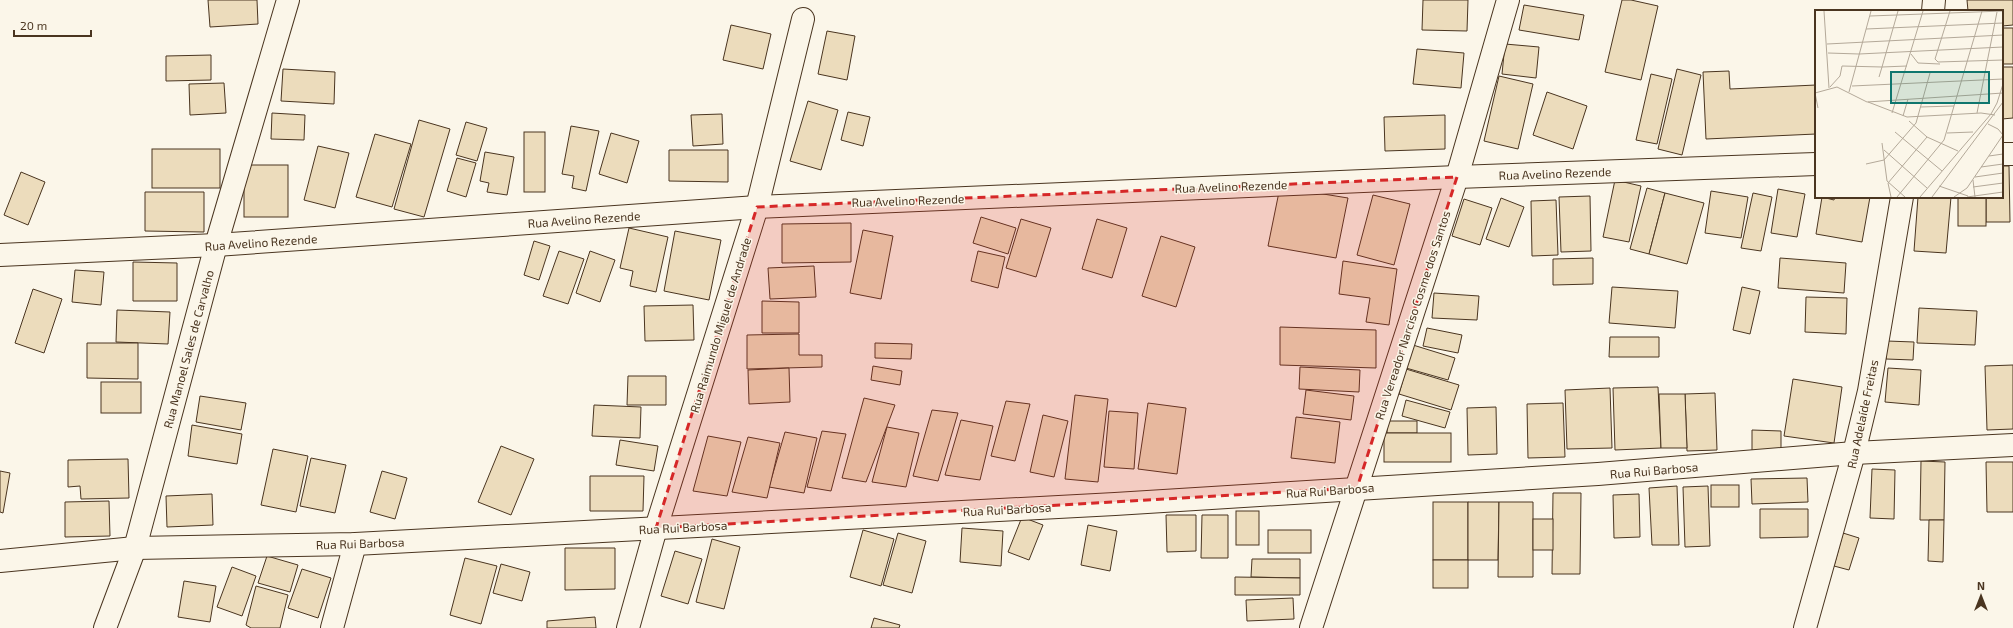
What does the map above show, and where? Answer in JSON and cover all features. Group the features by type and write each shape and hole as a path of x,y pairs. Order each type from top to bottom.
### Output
{"street":[{"name":"Rua Manoel Sales de Carvalho","path":"105,628 135,548 216,245 288,0"},
{"name":"Rua Vereador Narciso Cosme dos Santos","path":"1311,628 1456,177 1508,0"},
{"path":"1932,10 1934,0"},
{"name":"Rua Raimundo Miguel de Andrade","path":"628,628 656,528 757,207 803,19"},
{"name":"Rua Avelino Rezende","path":"0,254 216,245 757,207 1456,177 1815,164"},
{"name":"Rua Adelaíde Freitas","path":"1805,628 1854,453 1869,391 1902,198"},
{"name":"Rua Rui Barbosa","path":"0,561 135,548 355,544 1114,504 1598,474 1854,453 2013,445"},
{"path":"332,628 355,544"}],"highlighted area":[{"path":"1457,177 1357,488 656,528 757,207"}],"building":[{"path":"208,0 257,0 258,24 210,27"},
{"path":"1423,0 1468,0 1467,31 1422,30"},
{"path":"1622,0 1631,0 1658,6 1641,80 1605,72"},
{"path":"1967,0 2013,0 2013,25 2003,26 2003,10 1968,10"},
{"path":"1524,5 1584,15 1579,40 1519,30"},
{"path":"731,25 771,34 763,69 723,60"},
{"path":"2003,28 2013,28 2013,64 2003,64"},
{"path":"827,31 855,36 847,80 818,74"},
{"path":"1505,44 1539,47 1536,78 1502,74"},
{"path":"1417,49 1464,53 1461,88 1413,84"},
{"path":"211,55 211,80 166,81 166,56"},
{"path":"2003,67 2013,67 2013,118 2003,119"},
{"path":"283,69 335,72 334,104 281,101"},
{"path":"1677,69 1701,75 1682,155 1658,149"},
{"path":"1729,71 1730,89 1815,85 1815,134 1706,139 1703,72"},
{"path":"1651,74 1672,79 1657,144 1636,140"},
{"path":"1499,76 1533,84 1518,149 1484,141"},
{"path":"224,83 226,113 190,115 189,84"},
{"path":"1547,92 1587,106 1573,149 1533,135"},
{"path":"808,101 838,110 821,170 790,161"},
{"path":"848,112 870,117 863,146 841,140"},
{"path":"272,113 305,115 304,140 271,139"},
{"path":"722,114 723,144 693,146 691,115"},
{"path":"1445,115 1445,149 1385,151 1384,117"},
{"path":"419,120 450,129 424,217 394,209"},
{"path":"466,122 487,128 477,161 456,155"},
{"path":"571,126 599,131 586,191 572,188 574,176 562,174"},
{"path":"524,132 545,132 545,192 524,192"},
{"path":"611,133 639,141 627,183 599,174"},
{"path":"375,134 411,144 392,207 356,197"},
{"path":"318,146 349,153 335,208 304,200"},
{"path":"152,149 220,149 220,188 152,188"},
{"path":"669,150 728,150 728,182 669,181"},
{"path":"485,152 514,157 507,195 487,192 489,183 480,181"},
{"path":"457,158 476,163 466,197 447,191"},
{"path":"244,165 288,165 288,217 244,217"},
{"path":"2003,166 2009,166 2010,222 1986,222 1986,198 2003,198"},
{"path":"21,172 45,182 28,225 4,215"},
{"path":"1615,180 1641,186 1629,242 1603,237"},
{"path":"1280,187 1348,198 1336,258 1268,246"},
{"path":"1647,188 1665,193 1649,254 1630,249"},
{"path":"1778,189 1805,194 1797,237 1771,233"},
{"path":"1711,191 1748,197 1741,238 1705,233"},
{"path":"145,192 204,192 204,232 145,231"},
{"path":"1665,193 1704,203 1687,264 1649,254"},
{"path":"1753,193 1772,197 1761,251 1741,248"},
{"path":"1373,195 1410,204 1394,265 1357,255"},
{"path":"1590,196 1591,251 1561,252 1559,197"},
{"path":"1501,198 1524,207 1509,247 1486,239"},
{"path":"1822,198 1834,200 1835,198 1870,198 1862,242 1816,234"},
{"path":"1918,198 1951,198 1946,253 1914,251"},
{"path":"1958,198 1986,198 1986,226 1958,226"},
{"path":"1464,199 1492,208 1480,245 1452,236"},
{"path":"1556,200 1558,255 1532,256 1531,201"},
{"path":"981,217 1016,228 1008,254 973,243"},
{"path":"1021,219 1051,228 1036,277 1006,268"},
{"path":"1097,219 1127,228 1112,278 1082,269"},
{"path":"851,223 851,262 782,263 782,224"},
{"path":"629,228 668,237 656,292 630,286 633,271 620,268"},
{"path":"863,230 893,236 881,299 850,293"},
{"path":"675,231 721,240 709,300 664,291"},
{"path":"1161,236 1195,247 1176,307 1142,296"},
{"path":"534,241 550,246 539,280 524,275"},
{"path":"559,251 584,259 568,304 543,296"},
{"path":"590,251 615,260 600,302 576,293"},
{"path":"978,251 1005,257 998,288 971,281"},
{"path":"1593,258 1593,284 1553,285 1553,259"},
{"path":"1780,258 1846,263 1844,293 1778,288"},
{"path":"1343,261 1397,269 1389,325 1366,322 1370,298 1339,294"},
{"path":"133,262 177,263 177,301 133,301"},
{"path":"814,266 816,297 770,299 768,268"},
{"path":"75,270 104,272 101,305 72,302"},
{"path":"1612,287 1678,291 1675,328 1609,323"},
{"path":"1742,287 1760,291 1750,334 1733,330"},
{"path":"33,289 62,299 44,353 15,343"},
{"path":"1434,293 1479,296 1477,320 1432,318"},
{"path":"1806,297 1847,298 1846,334 1805,332"},
{"path":"762,301 799,302 799,333 762,333"},
{"path":"693,305 694,340 645,341 644,306"},
{"path":"1919,308 1977,311 1975,345 1917,343"},
{"path":"117,310 170,312 168,344 116,342"},
{"path":"1280,327 1376,330 1376,368 1280,365"},
{"path":"1427,328 1462,335 1458,353 1423,346"},
{"path":"799,334 799,355 822,355 822,367 747,369 747,335"},
{"path":"1610,337 1659,337 1659,357 1609,357"},
{"path":"1887,341 1914,342 1913,360 1886,359"},
{"path":"87,343 138,343 138,379 87,378"},
{"path":"875,343 912,344 911,359 875,358"},
{"path":"1413,345 1455,358 1448,380 1406,368"},
{"path":"2013,365 2013,429 1987,430 1985,366"},
{"path":"873,366 902,371 900,385 871,380"},
{"path":"1300,367 1360,370 1359,392 1299,389"},
{"path":"789,368 790,402 749,404 748,370"},
{"path":"1888,368 1921,370 1919,405 1885,402"},
{"path":"1406,369 1459,385 1451,410 1399,394"},
{"path":"628,376 666,376 666,405 627,405"},
{"path":"1793,379 1842,387 1834,443 1784,436"},
{"path":"101,382 141,382 141,413 101,413"},
{"path":"1658,387 1661,448 1615,450 1613,388"},
{"path":"1610,388 1612,448 1567,449 1565,390"},
{"path":"1306,390 1354,396 1351,420 1303,414"},
{"path":"1715,393 1717,450 1687,451 1685,394"},
{"path":"1659,394 1685,394 1687,448 1661,448"},
{"path":"1075,395 1108,399 1098,482 1065,479"},
{"path":"200,396 246,403 241,430 196,422"},
{"path":"864,398 895,405 866,482 842,478"},
{"path":"1406,400 1450,412 1445,428 1402,416"},
{"path":"1006,401 1030,404 1015,461 991,456"},
{"path":"1148,403 1186,408 1177,474 1138,469"},
{"path":"1563,403 1565,457 1528,458 1527,404"},
{"path":"594,405 641,407 640,438 592,436"},
{"path":"1496,407 1497,454 1468,455 1467,408"},
{"path":"932,410 958,413 938,481 913,476"},
{"path":"1109,411 1138,413 1134,469 1104,467"},
{"path":"1043,415 1068,421 1054,477 1030,472"},
{"path":"1296,417 1340,422 1335,463 1291,458"},
{"path":"961,420 993,426 980,480 945,475"},
{"path":"1387,421 1417,421 1417,433 1387,433"},
{"path":"192,425 242,434 237,464 188,456"},
{"path":"887,427 919,433 906,487 872,482"},
{"path":"1752,430 1781,431 1781,454 1752,453"},
{"path":"822,431 846,434 831,491 807,487"},
{"path":"785,432 817,438 804,493 769,487"},
{"path":"1384,433 1451,433 1451,462 1384,462"},
{"path":"708,436 741,442 727,496 693,491"},
{"path":"748,437 780,443 767,498 732,492"},
{"path":"620,440 658,446 654,471 616,465"},
{"path":"501,446 534,459 511,515 478,502"},
{"path":"273,449 308,456 296,512 261,505"},
{"path":"311,458 346,465 335,513 300,506"},
{"path":"128,459 129,498 81,499 80,486 68,487 68,460"},
{"path":"1921,461 1945,462 1944,520 1920,520"},
{"path":"1986,462 2013,462 2013,512 1987,512"},
{"path":"1872,469 1895,470 1894,519 1870,518"},
{"path":"0,471 10,473 3,513 0,512"},
{"path":"382,471 407,478 395,519 370,512"},
{"path":"590,476 644,476 643,511 590,511"},
{"path":"1807,478 1808,502 1752,504 1751,479"},
{"path":"1711,485 1739,485 1739,507 1711,507"},
{"path":"1677,486 1679,545 1652,545 1649,488"},
{"path":"1708,486 1710,546 1685,547 1683,487"},
{"path":"1553,493 1581,493 1580,574 1552,574"},
{"path":"212,494 213,525 167,527 166,496"},
{"path":"1639,494 1640,537 1614,538 1613,495"},
{"path":"109,501 110,536 65,537 65,502"},
{"path":"1433,502 1468,502 1468,560 1433,560"},
{"path":"1468,502 1499,502 1498,560 1468,560"},
{"path":"1499,502 1533,502 1533,577 1498,577"},
{"path":"1760,509 1808,509 1808,537 1760,538"},
{"path":"1236,511 1259,511 1259,545 1236,545"},
{"path":"1166,515 1196,515 1196,551 1167,552"},
{"path":"1202,515 1228,515 1228,558 1201,558"},
{"path":"1022,517 1043,525 1029,560 1008,552"},
{"path":"1533,519 1553,519 1553,550 1533,550"},
{"path":"1929,520 1944,520 1943,562 1928,561"},
{"path":"1088,525 1117,531 1110,571 1081,565"},
{"path":"962,528 1003,531 1001,566 960,562"},
{"path":"863,530 894,539 881,586 850,577"},
{"path":"1268,530 1311,530 1311,553 1268,553"},
{"path":"898,533 926,541 912,593 883,585"},
{"path":"1843,533 1859,538 1849,570 1834,566"},
{"path":"712,539 740,547 724,609 696,602"},
{"path":"565,548 615,548 615,589 565,590"},
{"path":"675,551 702,559 688,604 661,596"},
{"path":"267,556 298,565 290,592 258,583"},
{"path":"465,558 497,566 481,624 450,615"},
{"path":"1252,559 1300,559 1300,578 1251,577"},
{"path":"1433,560 1468,560 1468,588 1433,588"},
{"path":"501,564 530,572 522,601 493,593"},
{"path":"232,567 256,576 242,616 217,607"},
{"path":"302,569 331,578 318,618 288,608"},
{"path":"1235,577 1300,578 1300,595 1235,595"},
{"path":"184,581 216,586 210,622 178,617"},
{"path":"256,586 288,595 280,628 251,628 246,625"},
{"path":"1293,598 1294,619 1247,621 1246,600"},
{"path":"595,617 596,628 547,628 547,621"},
{"path":"874,618 900,625 899,628 871,628"}]}
